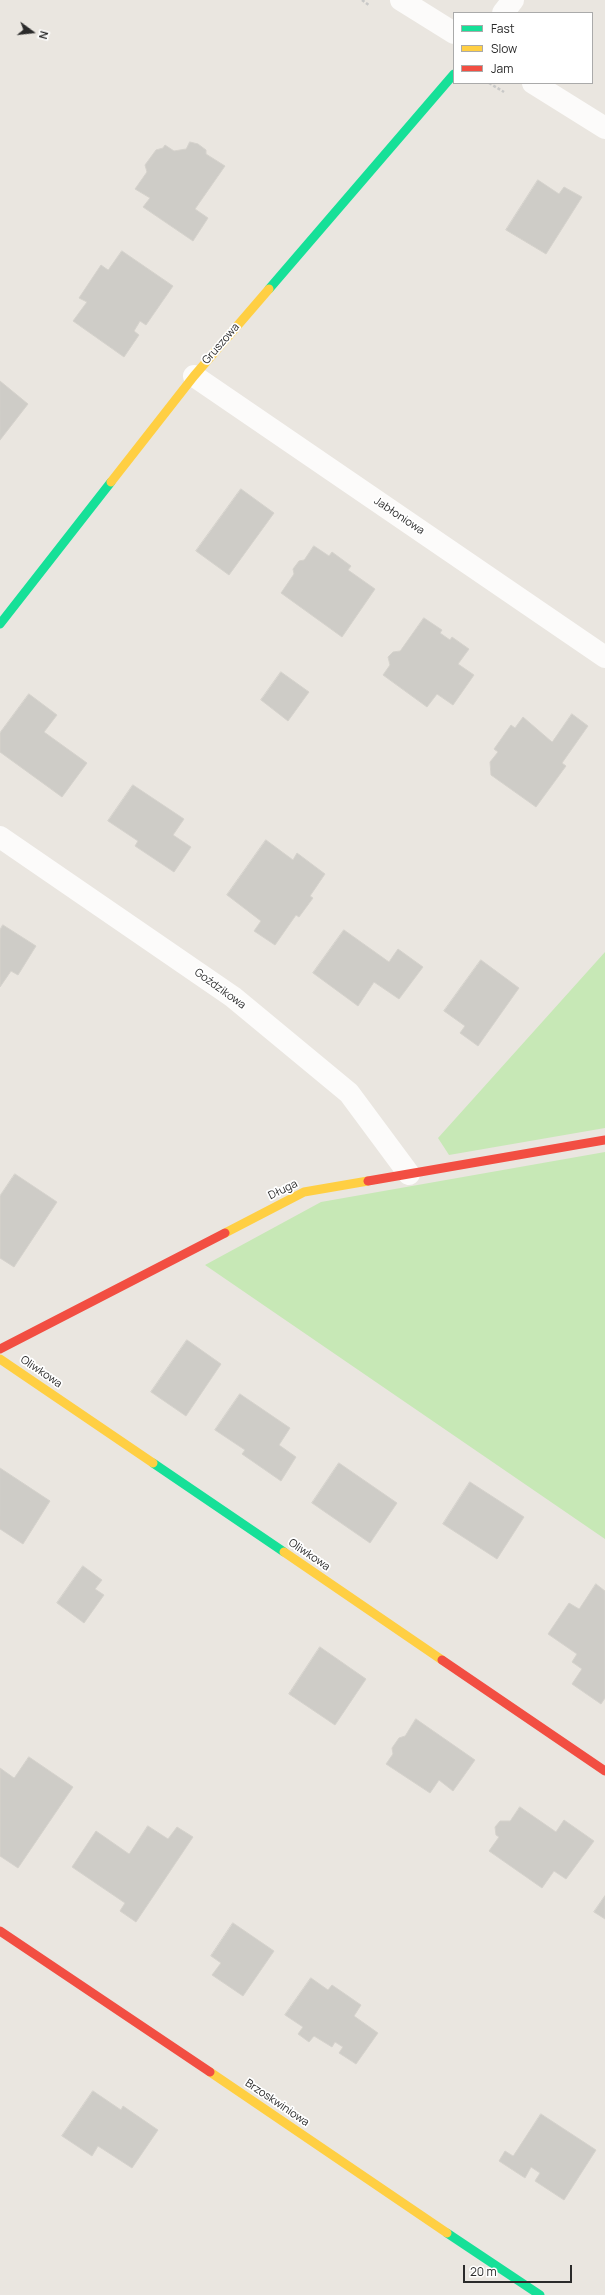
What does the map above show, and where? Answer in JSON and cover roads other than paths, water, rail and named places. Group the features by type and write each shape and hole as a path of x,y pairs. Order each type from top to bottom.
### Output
{"street":[{"path":"401,0 453,32"},
{"path":"504,12 513,0"},
{"name":"Gruszowa","path":"0,624 194,376 453,75"},
{"path":"535,84 605,128"},
{"name":"Jabłoniowa","path":"194,376 605,657"},
{"name":"Goździkowa","path":"0,837 233,997 349,1093 409,1174"},
{"name":"Długa","path":"0,1349 304,1192 605,1140"},
{"name":"Oliwkowa","path":"0,1359 605,1771"},
{"name":"Brzoskwiniowa","path":"0,1930 540,2295"}]}
